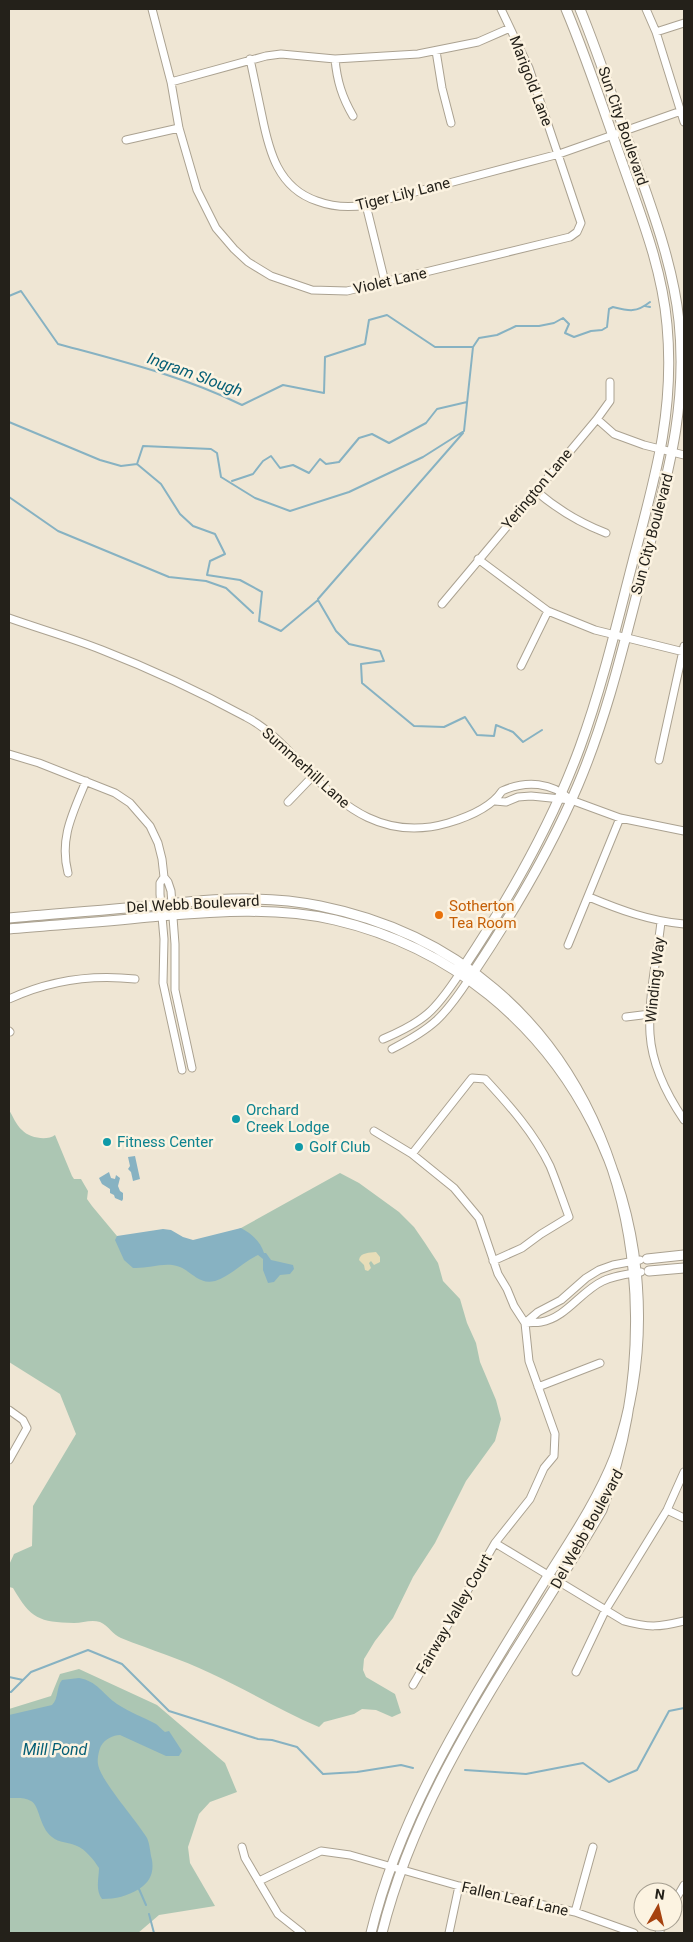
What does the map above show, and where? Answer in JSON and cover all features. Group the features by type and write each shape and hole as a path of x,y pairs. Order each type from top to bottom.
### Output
{"street":[{"name":"Violet Lane","path":"152,9 171,82 179,128 196,190 216,228 234,249 248,262 271,276 312,290 348,291 570,237 577,232 581,223 559,154"},
{"name":"Marigold Lane","path":"501,9 529,68 559,154"},
{"name":"Sun City Boulevard","path":"469,979 538,868 571,800 606,707 619,636 667,451 677,432 681,380 680,340 676,300 666,255 618,132 566,9"},
{"name":"Sun City Boulevard","path":"580,9 618,132"},
{"path":"646,9 656,32 684,122"},
{"path":"656,32 684,23"},
{"path":"171,82 250,59 280,54 335,60 436,52 478,42 510,28"},
{"path":"436,52 442,88 451,122"},
{"name":"Tiger Lily Lane","path":"250,59 268,149 284,178 300,193 324,204 354,207 366,205 559,154 682,111"},
{"path":"335,60 342,97 353,116"},
{"path":"126,140 179,128"},
{"path":"366,205 384,282"},
{"name":"Yerington Lane","path":"442,604 597,419 610,401 610,382"},
{"path":"597,419 614,434 644,445 684,455"},
{"path":"536,491 568,516 606,534"},
{"path":"478,559 548,611 595,630 684,650 659,760"},
{"path":"521,666 548,611"},
{"name":"Summerhill Lane","path":"9,618 101,649 249,718 271,734 313,776 352,810 370,820 394,827 416,829 436,827 458,820 496,801 506,802 518,797 560,795"},
{"name":"Sun City Boulevard","path":"460,973 528,862 560,795 587,727 619,636"},
{"path":"9,754 39,763 115,793 141,813 150,826 158,843 164,877 168,882 172,904 174,990 192,1068"},
{"path":"288,802 313,776"},
{"path":"68,873 64,859 64,842 68,825 86,781"},
{"name":"Summerhill Lane","path":"496,801 502,791 524,785 547,786 571,800"},
{"path":"571,800 620,818 684,831"},
{"path":"568,946 620,818"},
{"path":"164,877 160,882 164,948 163,983 182,1070"},
{"path":"589,896 624,911 662,922 684,924"},
{"name":"Del Webb Boulevard","path":"9,918 161,904 258,899 318,905 361,916 408,932 439,947 475,970 510,996 542,1026"},
{"name":"Del Webb Boulevard","path":"9,929 172,915 257,911 298,914 336,920 404,943 460,973 512,1013 560,1066 583,1098 605,1137 621,1177 633,1217 642,1272 644,1304 642,1346 629,1416 616,1454 600,1490 554,1578"},
{"name":"Winding Way","path":"662,922 650,1014 652,1044 664,1086 684,1120"},
{"path":"383,1039 414,1025 432,1011 460,973"},
{"path":"9,1000 48,984 71,979 110,976 135,979"},
{"path":"392,1049 420,1034 435,1023 448,1010 469,979"},
{"path":"626,1017 650,1014"},
{"path":"552,1037 565,1053"},
{"path":"412,1154 472,1078 485,1079 516,1113 535,1139 550,1167 569,1218 541,1234 522,1248 493,1261"},
{"path":"374,1131 412,1154 454,1188 479,1218 493,1261 514,1306 525,1323"},
{"path":"651,1247 654,1275"},
{"path":"525,1323 538,1312 561,1300 586,1278 599,1270 613,1265 640,1260 684,1255"},
{"path":"525,1323 542,1322 553,1318 604,1280 642,1272 654,1275 684,1268"},
{"name":"Fairway Valley Court","path":"412,1685 495,1543 530,1499 544,1468 554,1456 555,1434 529,1361 525,1323"},
{"path":"538,1387 600,1363"},
{"path":"9,1410 23,1420 27,1428 9,1460"},
{"name":"Del Webb Boulevard","path":"371,1933 396,1869 417,1802 448,1742 554,1578 606,1502 624,1463"},
{"path":"576,1672 605,1611 667,1510 684,1472"},
{"path":"667,1510 684,1518"},
{"path":"495,1543 624,1621 642,1626 659,1627 684,1622"},
{"path":"242,1847 245,1858 278,1914 302,1933"},
{"path":"574,1912 593,1847"},
{"name":"Fallen Leaf Lane","path":"259,1881 322,1851 350,1855 459,1886 574,1912 634,1933"},
{"name":"Del Webb Boulevard","path":"382,1933 396,1869"},
{"path":"448,1933 459,1886"}],"green space":[{"path":"9,1110 18,1126 25,1133 33,1137 43,1138 55,1135 72,1176 74,1179 81,1179 88,1191 87,1199 117,1236 194,1250 241,1228 340,1173 359,1183 399,1212 414,1227 425,1243 438,1263 443,1281 460,1299 501,1419 495,1441 466,1481 435,1543 413,1577 393,1618 364,1659 363,1670 366,1677 395,1694 401,1713 392,1717 376,1710 362,1709 354,1714 324,1722 319,1727 199,1668 121,1638 100,1622 62,1622 44,1620 37,1617 25,1606 13,1588 9,1587 9,1565 14,1554 32,1546 33,1506 76,1434 60,1394 9,1362"},
{"path":"79,1669 157,1705 225,1763 237,1792 210,1802 199,1814 188,1847 190,1863 215,1906 159,1915 138,1933 9,1933 9,1709 51,1696 60,1674"}],"sand":[{"path":"376,1252 380,1257 380,1262 374,1265 371,1261 369,1263 371,1268 368,1271 365,1270 364,1265 359,1260 360,1257 366,1253"}],"water":[{"path":"135,1156 140,1179 133,1181 131,1172 128,1169 130,1166 128,1157"},
{"path":"109,1172 111,1178 115,1179 116,1175 120,1178 118,1186 123,1193 122,1201 110,1193 110,1189 102,1184 99,1178"},
{"path":"241,1228 256,1239 264,1253 271,1260 293,1265 294,1269 290,1274 280,1275 274,1282 268,1283 263,1270 263,1259 258,1255 226,1276 209,1282 200,1280 184,1269 174,1265 133,1268 124,1260 115,1240 117,1236 163,1229 171,1230 193,1240"},
{"name":"Mill Pond","path":"79,1678 91,1682 122,1707 156,1724 165,1732 169,1731 182,1751 179,1756 166,1756 120,1735 109,1738 101,1746 98,1760 100,1771 147,1838 152,1860 152,1873 146,1883 139,1889 117,1898 102,1899 98,1888 99,1868 97,1865 80,1847 52,1837 44,1828 36,1807 31,1801 9,1798 9,1715 52,1705 62,1680"}],"waterway":[{"name":"Ingram Slough","path":"9,296 21,291 58,344 174,377 242,405 283,385 324,393 325,357 365,344 369,320 387,315 435,347 473,347 479,338 497,335 516,326 539,326 554,323 563,318 569,324 565,333 574,337 591,331 602,330 607,327 609,309 613,307 628,310 636,309 650,302"},
{"name":"Ingram Slough","path":"645,306 650,307"},
{"path":"137,464 143,446 211,449 217,453 221,477 255,498 290,511 349,492 423,457 464,431 473,347"},
{"path":"232,481 253,474 263,461 271,456 280,468 293,465 309,473 320,459 326,464 339,462 359,438 372,434 389,443 426,423 437,409 467,402"},
{"path":"9,422 100,460 121,466 137,464 161,484 180,514 193,526 215,534 225,554 210,561 207,575 240,580 262,592 259,621 281,631 318,600 336,631 349,644 380,651 384,661 361,664 362,683 414,726 444,727 465,717 477,735 494,736 496,725 513,732 523,742 542,730"},
{"path":"318,599 463,433"},
{"path":"9,497 58,531 169,577 206,581 226,588 253,613"},
{"path":"9,1692 31,1672 88,1650 122,1664 169,1711 258,1739 272,1740 297,1747 323,1774 357,1772 401,1765 413,1768"},
{"path":"9,1677 23,1680"},
{"path":"465,1770 526,1774 583,1763 609,1782 637,1770 669,1711 684,1708"},
{"path":"139,1889 146,1905"},
{"path":"149,1914 154,1933"}],"place":[{"name":"Sotherton Tea Room","path":"439,915"},
{"name":"Orchard Creek Lodge","path":"236,1119"},
{"name":"Fitness Center","path":"107,1142"},
{"name":"Golf Club","path":"299,1147"}]}
